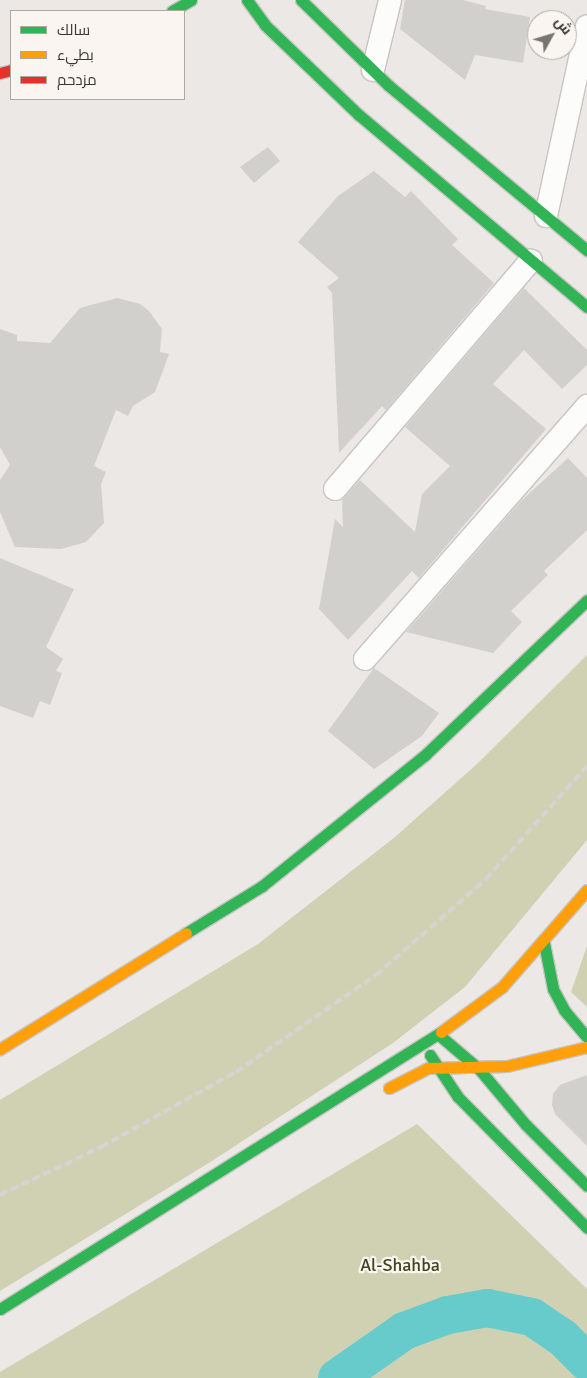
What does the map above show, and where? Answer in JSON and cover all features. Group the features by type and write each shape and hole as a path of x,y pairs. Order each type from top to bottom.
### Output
{"main road":[{"path":"174,10 191,0"},
{"path":"247,0 265,25 359,115 587,307"},
{"path":"301,0 373,70 587,250"},
{"path":"0,1049 262,886 425,755 587,600"},
{"path":"0,1309 424,1045 479,1007 544,943 587,890"},
{"path":"544,943 553,989 564,1010 587,1037"},
{"path":"439,1035 479,1069 511,1108 587,1186"},
{"path":"424,1045 458,1097 587,1228"},
{"path":"378,1095 418,1071 436,1066 479,1069 529,1062 587,1047"},
{"path":"511,1108 513,1082 529,1062"}],"street":[{"path":"373,70 390,0"},
{"path":"546,216 587,26"},
{"path":"334,489 531,260"},
{"path":"365,659 587,406"}],"green space":[{"path":"587,655 587,840 465,987 393,1043 212,1161 0,1291 0,1100 258,944 395,837 477,764"},
{"path":"587,946 587,1007 571,992"},
{"name":"Al-Shahba","path":"417,1124 587,1289 587,1378 0,1378 0,1372"}],"building":[{"path":"405,0 463,0 486,6 485,9 527,16 527,37 523,63 475,55 465,80 400,29"},
{"path":"268,147 280,161 254,183 240,167"},
{"path":"374,171 405,197 411,191 458,239 452,245 494,283 386,410 382,406 339,453 332,293 327,287 339,278 298,242 338,196"},
{"path":"524,288 587,350 587,365 562,389 524,350 493,384 546,429 419,578 412,571 348,640 319,609 335,519 343,527 342,500 360,480 415,532 422,494 450,466 405,427"},
{"path":"117,298 140,304 149,311 162,329 160,352 169,354 155,392 133,406 128,416 116,410 94,466 106,472 101,484 104,523 86,542 61,549 15,547 0,512 0,480 10,465 0,447 0,329 17,335 17,341 50,343 80,308"},
{"path":"568,458 587,478 587,530 544,571 548,575 511,611 522,622 493,653 406,632 521,501"},
{"path":"0,558 74,589 46,647 63,659 56,671 62,673 50,705 40,701 33,718 0,706"},
{"path":"374,668 439,713 422,736 374,769 328,731"},
{"path":"587,1075 587,1146 555,1114 552,1105 553,1094 560,1085"}],"waterway":[{"path":"337,1378 404,1331 448,1315 487,1308 532,1317 562,1337 587,1362"}],"railway":[{"path":"0,1195 101,1147 236,1072 376,975 486,879 587,766"}],"traffic: fast":[{"path":"174,10 191,0"},
{"path":"247,0 265,25 359,115 587,307"},
{"path":"301,0 388,85 587,250"},
{"path":"186,933 262,886 425,755 587,600"},
{"path":"544,943 553,989 564,1010 587,1037"},
{"path":"0,1309 441,1032"},
{"path":"439,1035 479,1069 526,1125 587,1186"},
{"path":"430,1055 458,1097 587,1228"}],"traffic: slow":[{"path":"441,1032 502,987 587,890"},
{"path":"0,1049 186,933"},
{"path":"389,1088 428,1068 507,1066 587,1047"}],"traffic: jam":[{"path":"0,73 10,70"}]}
